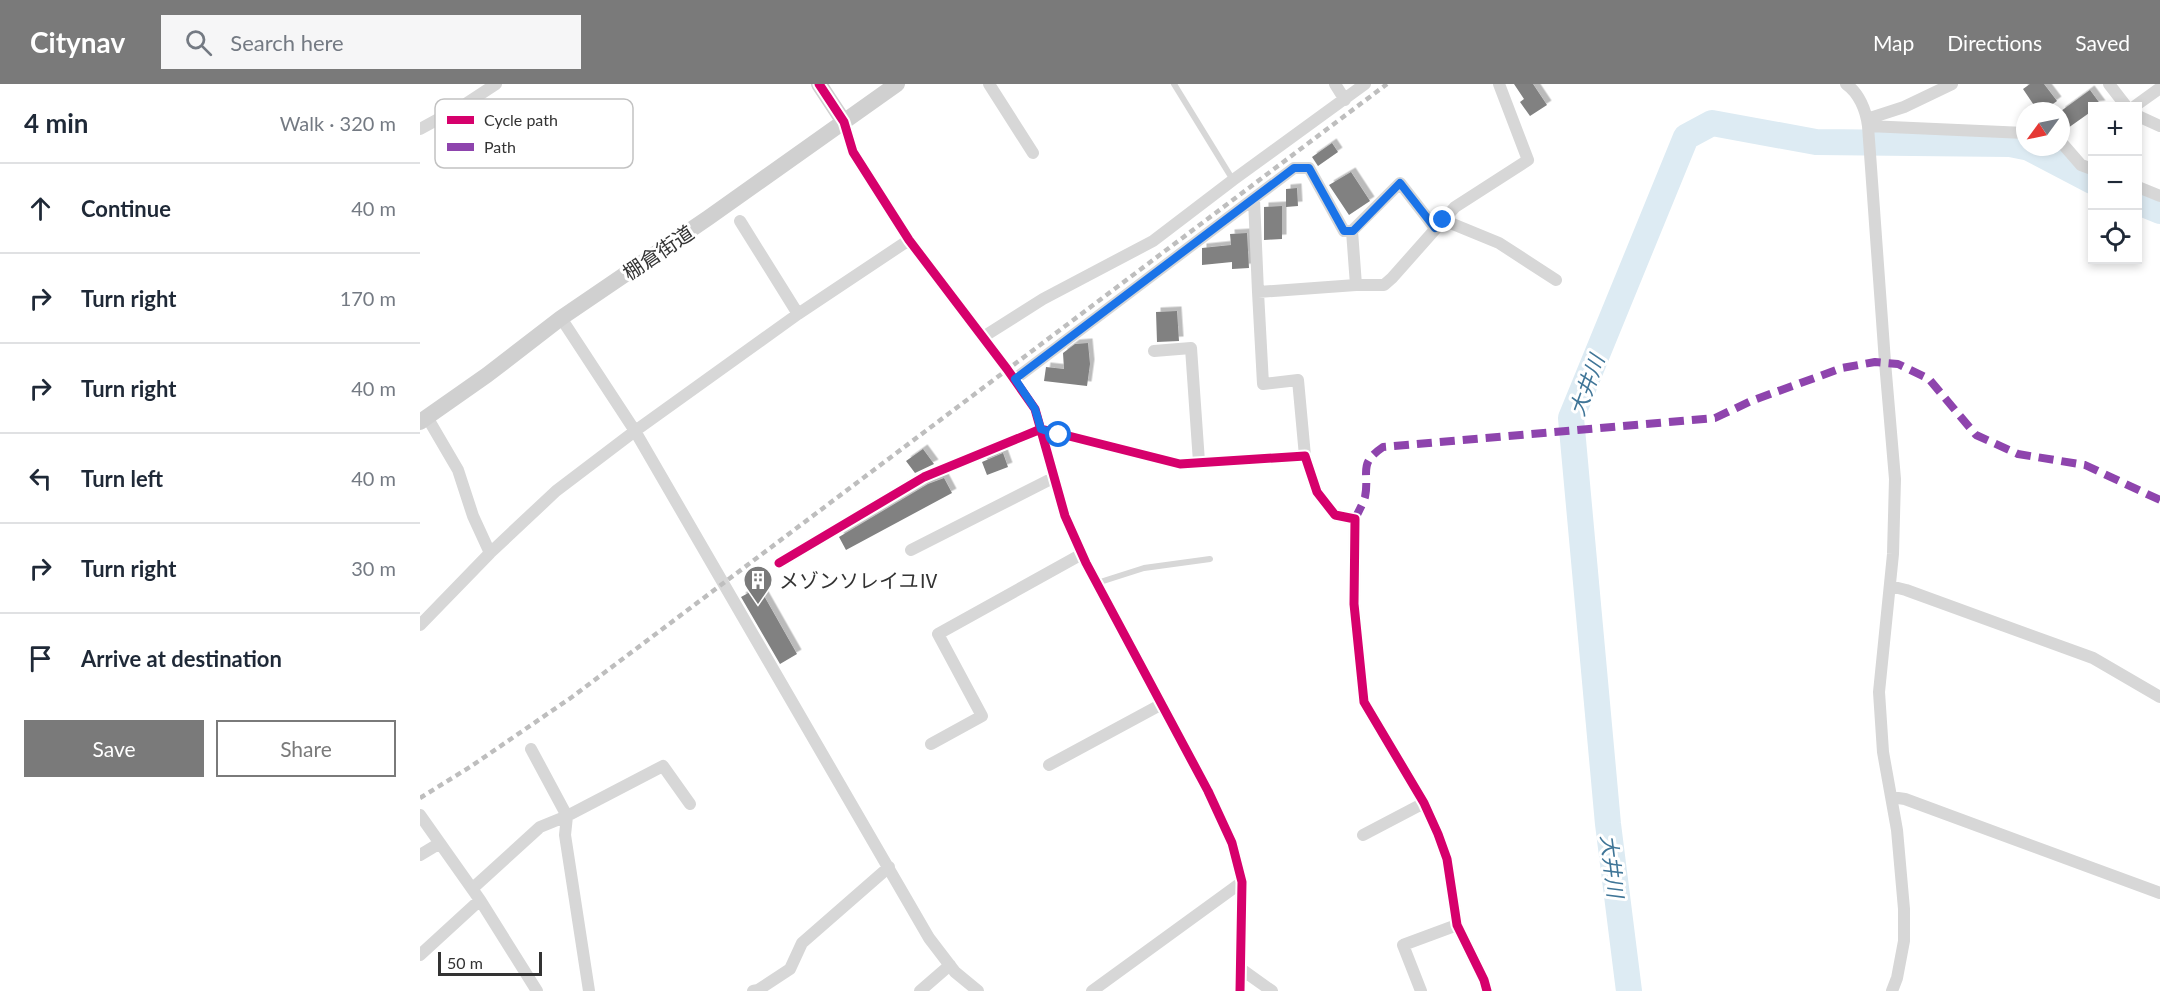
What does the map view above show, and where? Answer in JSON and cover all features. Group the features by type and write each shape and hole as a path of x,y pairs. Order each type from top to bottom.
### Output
{"street":[{"path":"473,99 496,84"},
{"path":"819,84 844,123 853,152 909,240 1015,379 1035,409 1065,516 1082,554 1208,791 1232,843 1242,882 1240,991"},
{"name":"棚倉街道","path":"423,420 487,375 561,318 897,84"},
{"path":"989,84 1033,153"},
{"path":"1335,84 1345,100"},
{"path":"983,337 1043,299 1153,241 1365,84"},
{"path":"1258,292 1384,285 1455,207 1528,160 1499,84"},
{"path":"1867,125 1952,84"},
{"path":"2109,84 2123,102"},
{"path":"1848,85 1859,99 1867,125 1870,148 1895,479 1890,586 1879,692 1883,752 1902,869 1904,909 1904,941 1897,978 1892,991"},
{"path":"2141,102 2160,88"},
{"path":"2142,118 2160,126"},
{"path":"420,129 435,121"},
{"path":"1867,125 2016,132"},
{"path":"2070,152 2088,168"},
{"path":"1015,379 1294,168 1309,168 1344,231 1353,231 1400,183 1439,224 1499,243 1556,280"},
{"path":"2142,189 2160,196"},
{"path":"1254,199 1263,384 1298,380 1305,456 1317,492 1335,515 1354,519 1354,604 1364,702 1424,802 1447,859 1457,925 1484,980 1487,991"},
{"path":"740,222 798,314"},
{"path":"1353,231 1356,285"},
{"path":"420,625 490,553 556,491 798,314 909,240"},
{"path":"561,318 635,431 929,938 955,972 978,991"},
{"path":"1154,351 1191,348 1199,462"},
{"path":"423,420 458,470 473,516 490,553"},
{"path":"779,563 924,477 1041,429 1180,464 1305,456"},
{"path":"911,550 1053,478"},
{"path":"931,744 982,716 938,634 1082,554"},
{"path":"1890,586 2094,658 2160,697"},
{"path":"1049,765 1162,704"},
{"path":"531,749 567,816 565,835 589,991"},
{"path":"472,888 540,827 567,816 663,766 690,804"},
{"path":"1892,797 1905,799 2160,893"},
{"path":"1364,835 1424,802"},
{"path":"420,815 480,900 537,991"},
{"path":"420,855 440,843"},
{"path":"753,991 790,969 802,943 889,867"},
{"path":"1092,991 1242,882"},
{"path":"420,955 480,900"},
{"path":"1421,991 1403,945 1457,925"},
{"path":"920,991 950,964"},
{"path":"1240,969 1272,991"}],"lane":[{"path":"1174,84 1233,180"},
{"path":"1097,583 1144,568 1210,559"}],"building":[{"path":"1514,84 1533,84 1547,105 1530,116 1520,102 1524,99"},
{"path":"2030,84 2044,84 2057,101 2032,102 2023,89"},
{"path":"2090,90 2099,102 2088,102 2088,114 2070,127 2070,104"},
{"path":"1332,143 1338,152 1318,166 1312,157"},
{"path":"1351,172 1370,201 1349,215 1329,185"},
{"path":"1297,188 1298,206 1286,207 1286,189"},
{"path":"1282,206 1282,239 1264,240 1264,207"},
{"path":"1247,233 1249,268 1232,269 1232,262 1202,265 1202,248 1231,245 1230,234"},
{"path":"1177,311 1179,341 1157,342 1156,312"},
{"path":"1088,343 1090,364 1087,386 1044,381 1046,367 1064,369 1063,353 1075,344"},
{"path":"923,449 934,464 915,473 906,461"},
{"path":"1003,453 1008,467 987,475 982,462"},
{"path":"944,478 952,493 846,550 839,537 928,484"},
{"path":"759,587 797,654 780,664 741,597"}],"waterway":[{"name":"大井川","path":"1629,991 1608,824 1571,418 1686,137 1712,123 1816,142 2016,145"},
{"name":"大井川","path":"2044,156 2088,179"},
{"name":"大井川","path":"2142,204 2160,211"}],"railway":[{"path":"420,798 470,767 572,697 1387,84"}],"marked path":[{"path":"1355,519 1365,497 1367,464 1383,447 1715,418 1751,401 1842,368 1875,362 1898,364 1929,379 1976,435 2018,454 2085,465 2160,500"}],"cycle path":[{"path":"819,84 844,122 853,152 909,240 1035,409 1065,516 1086,563 1208,791 1232,843 1242,882 1240,991"},
{"path":"779,563 924,477 1041,429 1180,464 1305,456 1317,492 1335,515 1355,519 1354,604 1364,702 1424,803 1438,834 1447,859 1457,925 1484,980 1487,991"}],"place":[{"name":"メゾンソレイユⅣ","path":"758,606"}],"route":[{"path":"1059,435 1041,429 1035,409 1015,379 1294,168 1309,168 1344,231 1353,231 1400,183 1435,228 1443,220"}]}
